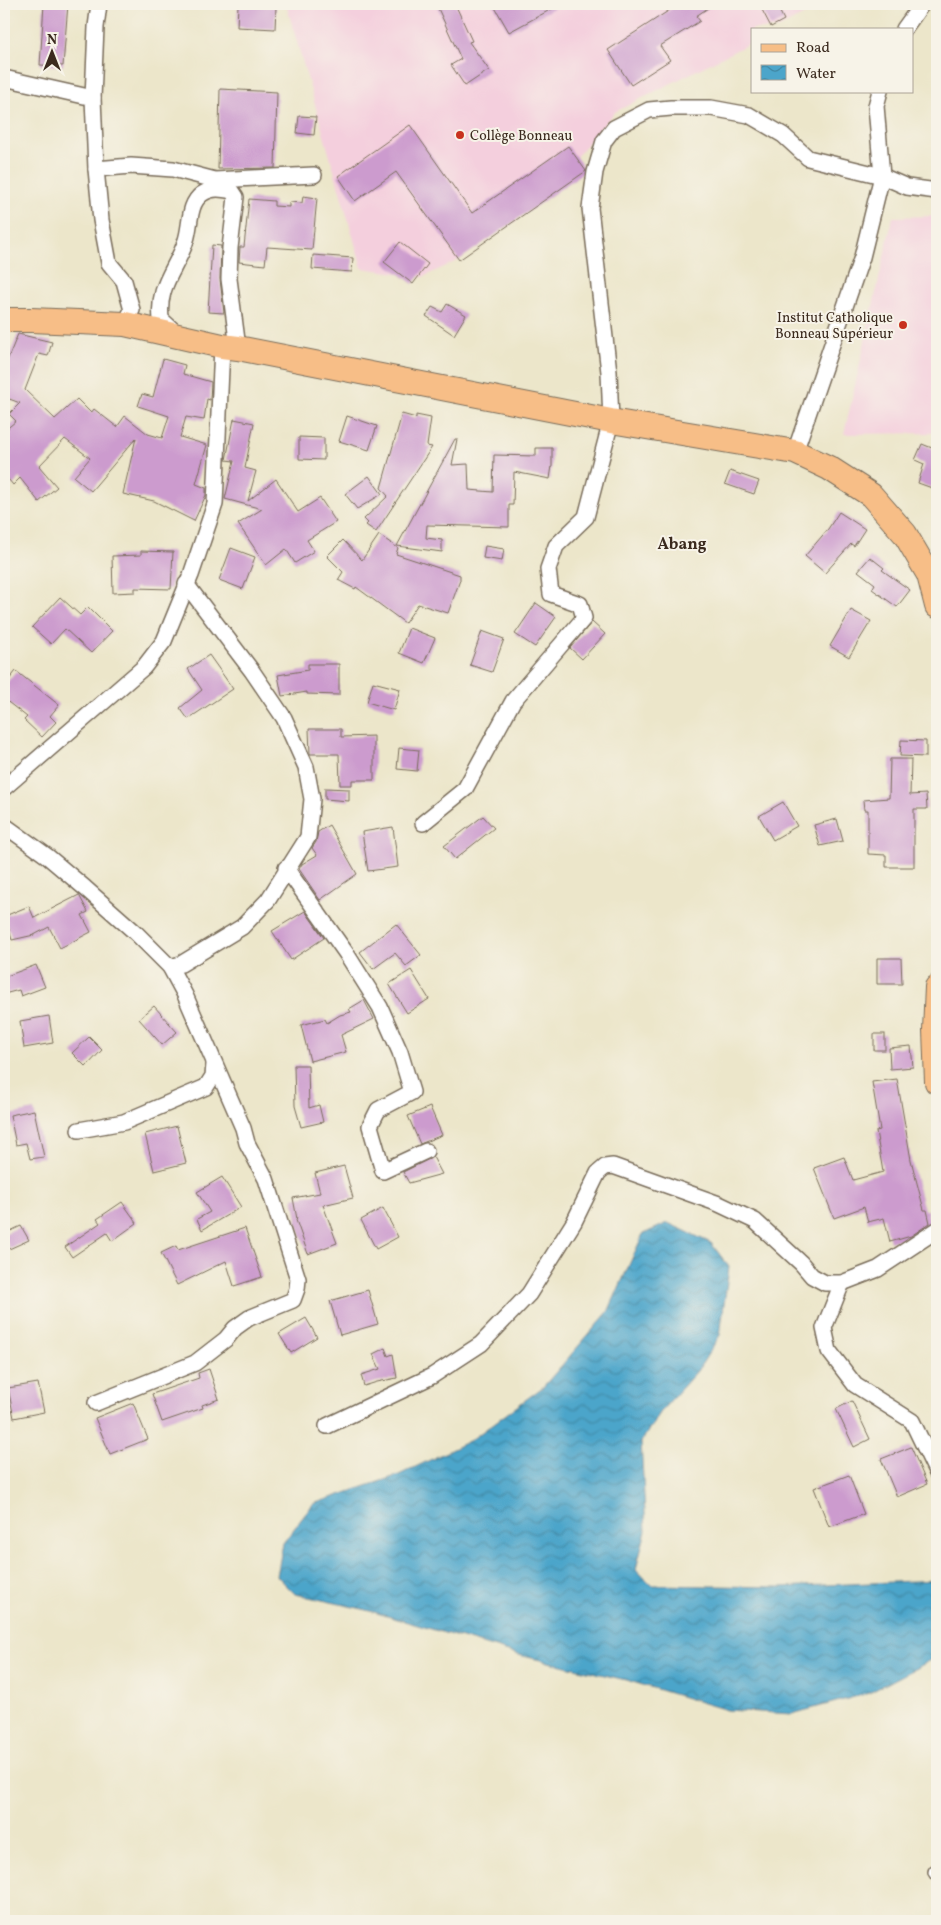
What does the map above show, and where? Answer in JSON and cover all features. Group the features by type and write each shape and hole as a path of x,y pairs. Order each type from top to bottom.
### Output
{"main road":[{"path":"4,320 125,324 230,347 611,421 795,452 829,468 871,495 905,534 929,575 937,606"},
{"path":"937,987 935,1030 937,1082"}],"street":[{"path":"99,4 96,27 93,98 96,168 109,263 124,281 132,310 125,324"},
{"path":"905,28 922,4"},
{"path":"4,78 93,98"},
{"path":"795,452 862,257 882,176 876,106 880,92"},
{"path":"423,823 465,789 513,701 584,618 580,604 551,594 548,569 556,546 586,517 611,421 608,372 590,208 595,172 604,141 614,128 649,110 711,108 749,115 782,135 808,158 882,176 907,187 937,191"},
{"path":"96,168 131,166 173,169 215,180 314,175"},
{"path":"4,788 149,661 164,641 191,575 216,504 230,347 230,248 236,197 232,190 212,189 202,194 193,207 186,240 163,290 160,304 161,319 178,335"},
{"path":"170,967 181,964 242,927 268,900 286,868 308,837 312,799 306,767 284,718 252,671 186,584"},
{"path":"4,825 48,856 136,933 170,967 185,995 243,1128 247,1143 266,1179 298,1279 297,1289 292,1300 249,1318 235,1328 226,1339 194,1363 96,1402"},
{"path":"286,868 346,953 380,1007 400,1052 412,1092 378,1110 370,1126 383,1171 426,1151"},
{"path":"79,1130 111,1126 124,1122 206,1087 213,1076 214,1064"},
{"path":"327,1426 432,1376 481,1344 528,1294 574,1222 598,1173 605,1167 613,1166 719,1204 755,1221 801,1263 812,1276 825,1283 842,1283 878,1269 937,1230"},
{"path":"842,1283 824,1328 829,1351 855,1385 912,1421 937,1473"}],"shaded area":[{"name":"Collège Bonneau","path":"286,4 802,4 808,13 779,28 751,28 751,43 615,112 576,157 586,171 459,260 423,277 362,268"},
{"name":"Institut Catholique Bonneau Supérieur","path":"937,216 937,433 844,434 893,217"}],"water":[{"path":"668,1223 711,1243 729,1267 720,1335 698,1370 662,1410 641,1442 646,1531 636,1569 651,1585 780,1587 937,1580 937,1657 869,1693 792,1714 727,1710 626,1680 519,1655 367,1610 295,1594 277,1576 283,1543 313,1504 399,1475 471,1440 543,1387 608,1312 643,1234"}],"building":[{"path":"44,4 68,4 63,66 40,65"},
{"path":"436,4 455,4 472,41 469,42 489,70 465,86 451,65 461,59"},
{"path":"493,4 561,4 509,32"},
{"path":"679,4 714,4 696,16 700,21 660,46 670,60 631,85 608,50"},
{"path":"759,4 776,4 784,20 771,27"},
{"path":"238,5 276,7 275,29 237,27"},
{"path":"220,89 277,92 275,168 218,169"},
{"path":"299,116 316,117 314,135 297,133"},
{"path":"410,125 472,213 568,146 586,171 459,260 396,172 355,201 338,176"},
{"path":"303,196 317,198 312,250 267,247 265,265 239,262 240,247 244,247 249,199 274,201 274,206 289,207 289,202 302,203"},
{"path":"400,242 428,264 413,284 384,262"},
{"path":"212,245 221,246 220,279 224,313 208,312"},
{"path":"313,255 353,258 352,272 312,269"},
{"path":"447,304 466,315 454,335 426,316 432,307 442,312"},
{"path":"18,334 52,342 48,356 39,354 25,390 55,419 77,399 91,413 94,409 117,427 125,416 148,434 162,438 169,416 138,406 142,394 153,397 163,359 185,365 183,374 211,382 210,400 207,399 204,420 186,417 180,437 207,445 196,484 206,488 206,495 194,521 154,501 123,494 136,438 91,491 74,477 90,458 65,439 39,466 57,487 39,502 20,478 13,485 4,474 4,431 16,421 9,414 20,403 4,397 4,368"},
{"path":"402,414 416,418 416,415 431,418 427,446 432,447 376,532 366,525 368,523 364,519 388,496 381,488"},
{"path":"347,416 377,426 369,450 339,441"},
{"path":"234,419 254,423 245,468 256,471 248,501 276,479 298,512 320,498 336,522 307,540 314,551 295,563 286,549 266,565 238,524 262,509 225,499 234,461 226,460"},
{"path":"299,437 324,438 324,460 299,459"},
{"path":"455,439 457,439 452,465 468,464 469,490 493,492 494,455 536,456 536,448 552,448 550,479 514,472 513,505 509,505 509,527 427,525 426,538 442,540 442,552 397,546"},
{"path":"922,444 937,450 937,473 932,488 918,483 924,464 915,460"},
{"path":"730,471 759,481 754,494 725,484"},
{"path":"369,476 382,494 357,509 345,494"},
{"path":"839,512 865,529 854,546 851,544 825,573 805,556 828,529"},
{"path":"379,535 398,548 396,554 460,575 460,580 448,613 418,604 405,623 356,587 355,589 338,580 343,572 327,556 343,540 362,560"},
{"path":"485,546 504,549 502,561 483,558"},
{"path":"231,548 255,557 243,589 219,580"},
{"path":"141,551 173,552 171,589 135,588 135,592 113,593 112,556 141,555"},
{"path":"870,557 884,568 882,570 910,590 897,607 872,589 875,584 858,571"},
{"path":"60,597 80,615 88,607 112,631 91,653 65,629 51,644 32,627"},
{"path":"536,603 556,617 535,647 515,634"},
{"path":"851,610 871,621 849,657 830,646"},
{"path":"592,622 605,634 582,659 570,648"},
{"path":"409,628 435,638 424,663 399,653"},
{"path":"482,631 504,639 492,672 470,665"},
{"path":"209,655 233,689 188,719 180,708 202,690 188,669"},
{"path":"308,664 339,664 339,695 307,694 307,692 282,696 278,675 308,670"},
{"path":"16,671 59,705 50,716 56,722 42,737 24,720 27,717 4,699 4,686"},
{"path":"373,682 400,689 394,710 367,702"},
{"path":"309,729 341,729 341,737 374,736 374,780 352,780 352,785 340,785 339,754 310,754"},
{"path":"901,740 926,741 926,757 900,756"},
{"path":"399,748 419,750 417,771 397,769"},
{"path":"890,759 911,759 910,795 926,794 927,809 914,809 914,867 886,867 886,855 868,854 868,810 864,810 863,800 889,798"},
{"path":"325,788 349,789 349,801 325,799"},
{"path":"783,802 797,826 773,840 759,816"},
{"path":"483,816 494,828 455,859 444,846"},
{"path":"837,819 843,841 820,846 814,825"},
{"path":"329,825 357,874 320,900 299,869 302,864 317,855 312,848 316,842 318,832"},
{"path":"393,827 398,867 368,871 362,832"},
{"path":"79,895 88,912 82,915 91,932 60,948 49,927 34,935 12,940 5,916 29,906 34,918"},
{"path":"305,911 324,938 291,960 272,931"},
{"path":"396,924 421,955 406,966 395,953 373,969 360,952"},
{"path":"877,958 901,958 902,984 877,984"},
{"path":"36,965 45,987 21,996 19,990 4,994 4,977"},
{"path":"411,970 429,999 407,1013 389,984"},
{"path":"364,1000 374,1019 341,1035 346,1052 310,1061 301,1025 325,1019 327,1023 340,1015 351,1012 349,1009"},
{"path":"154,1006 177,1032 162,1045 139,1019"},
{"path":"49,1016 53,1043 24,1048 20,1021"},
{"path":"874,1034 885,1034 885,1050 874,1050"},
{"path":"89,1037 102,1050 86,1067 72,1053"},
{"path":"911,1046 913,1067 890,1069 889,1048"},
{"path":"294,1065 308,1065 309,1108 319,1105 323,1122 301,1127 295,1106"},
{"path":"897,1079 911,1160 924,1210 927,1210 930,1223 911,1236 890,1242 884,1218 868,1222 864,1207 834,1218 814,1168 844,1157 853,1180 883,1172 876,1131 880,1130 872,1082"},
{"path":"430,1107 442,1135 420,1144 408,1116"},
{"path":"34,1110 44,1157 30,1159 26,1143 16,1145 10,1115"},
{"path":"177,1126 186,1163 154,1171 145,1134"},
{"path":"433,1157 442,1174 409,1183 403,1172"},
{"path":"344,1166 353,1198 323,1205 337,1243 308,1254 296,1220 293,1198 320,1193 315,1173"},
{"path":"222,1177 241,1207 202,1230 197,1219 210,1212 197,1192"},
{"path":"122,1202 137,1223 112,1241 107,1233 72,1257 65,1247 100,1223 97,1219"},
{"path":"383,1208 398,1237 376,1249 361,1220"},
{"path":"21,1226 29,1240 9,1249 4,1234"},
{"path":"245,1228 262,1277 234,1286 226,1261 177,1285 161,1253 176,1246 178,1250"},
{"path":"368,1290 378,1324 340,1335 330,1301"},
{"path":"306,1318 317,1337 291,1353 279,1334"},
{"path":"385,1348 388,1356 393,1354 397,1378 364,1386 361,1375 380,1369 373,1354"},
{"path":"209,1369 219,1399 202,1405 203,1408 162,1422 152,1394 199,1378 198,1373"},
{"path":"38,1383 44,1412 14,1418 8,1388"},
{"path":"852,1401 870,1439 854,1447 836,1409"},
{"path":"133,1403 148,1439 110,1454 95,1418"},
{"path":"911,1447 927,1484 897,1497 881,1459"},
{"path":"849,1475 864,1514 829,1527 814,1488"}],"place":[{"name":"Collège Bonneau","path":"460,135"},
{"name":"Institut Catholique Bonneau Supérieur","path":"903,325"}],"district":[{"name":"Abang","path":"682,543"}]}
